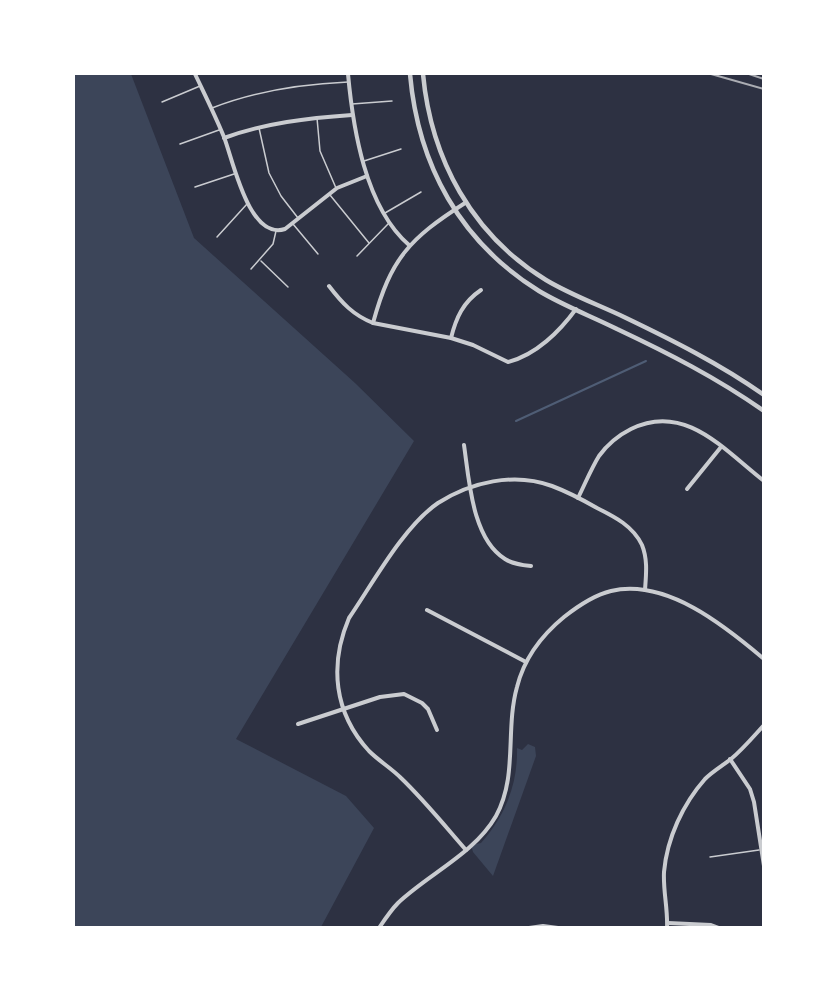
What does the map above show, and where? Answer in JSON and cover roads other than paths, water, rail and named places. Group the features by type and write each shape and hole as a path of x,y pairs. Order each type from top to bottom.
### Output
{"street":[{"path":"195,74 224,138 247,204 265,226 276,231 285,229 337,188 367,176"},
{"path":"348,74 352,115 367,176 389,222 409,245"},
{"path":"410,74 412,101 429,160 454,210 474,236 503,265 538,290 680,360 721,382 764,411"},
{"path":"423,74 425,99 441,156 465,203 500,244 545,279 686,348 728,371 764,395"},
{"path":"224,138 259,127 317,117 352,115"},
{"path":"373,323 386,283 409,245 433,224 465,203"},
{"path":"329,286 352,313 373,323 451,338 473,345 508,362 554,336 576,309"},
{"path":"451,338 459,313 466,302 482,290"},
{"path":"578,498 599,456 606,448 625,432 662,420 687,425 706,435 764,481"},
{"path":"464,445 476,516 486,539 503,558 513,564 531,566"},
{"path":"687,489 721,447"},
{"path":"466,850 411,788 363,744 349,723 338,686 336,660 349,618 400,543 416,522 438,503 470,487 502,480 550,485 619,519 635,534 645,557 645,590"},
{"path":"378,927 398,903 484,834 496,814 506,792 510,770 512,707 517,685 526,662 538,642 553,625 591,599 611,591 645,590 681,601 716,621 764,659"},
{"path":"427,610 526,662"},
{"path":"298,724 380,697 404,694 422,703 428,709 437,730"},
{"path":"719,927 667,926 664,870 668,849 675,827 694,792 764,725"},
{"path":"730,759 750,789 764,866"},
{"path":"529,927 558,927"}],"lane":[{"path":"211,108 233,100 279,90 348,82"},
{"path":"162,102 201,86"},
{"path":"351,105 392,101"},
{"path":"317,117 320,151 337,188"},
{"path":"259,127 269,173 281,196 298,218"},
{"path":"180,144 220,129"},
{"path":"363,162 401,149"},
{"path":"195,187 236,174"},
{"path":"384,213 421,192"},
{"path":"329,195 369,243"},
{"path":"217,237 247,204"},
{"path":"357,256 389,222"},
{"path":"292,224 318,254"},
{"path":"251,269 274,241 276,231"},
{"path":"260,260 288,287"},
{"path":"710,857 761,850"}],"waterway":[{"path":"516,421 646,361"}],"railway":[{"path":"711,74 764,89"},
{"path":"749,74 764,79"}]}
